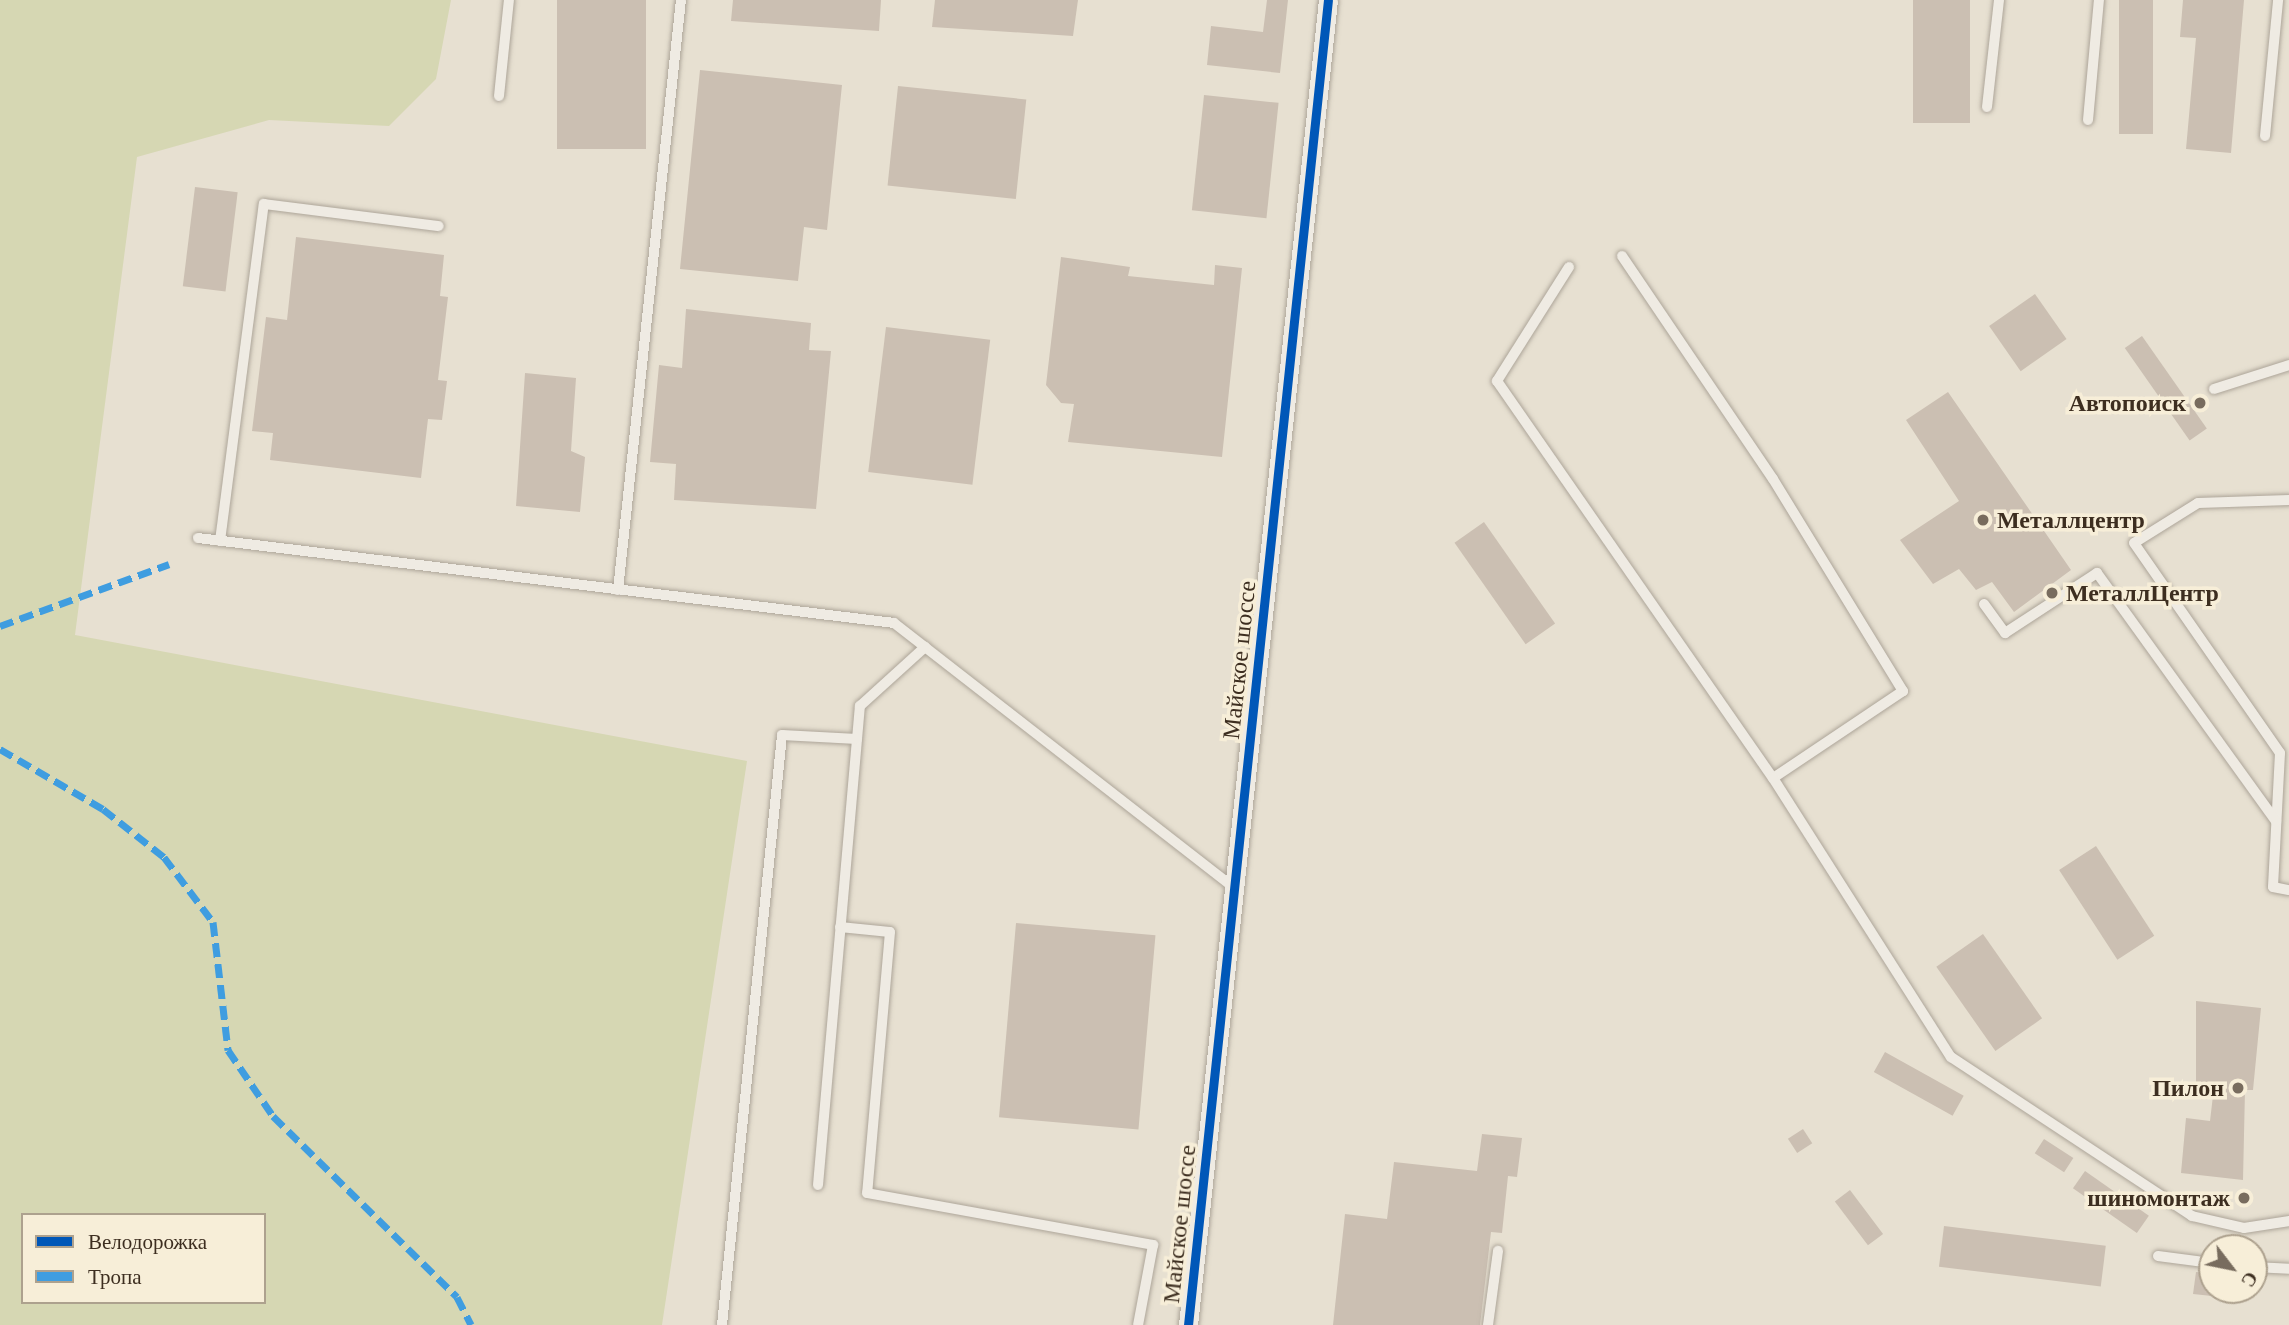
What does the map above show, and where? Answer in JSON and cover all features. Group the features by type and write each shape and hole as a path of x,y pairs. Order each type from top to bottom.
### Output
{"street":[{"name":"Майское шоссе","path":"1188,1325 1328,0"}],"lane":[{"path":"499,96 509,0"},
{"path":"618,590 681,0"},
{"path":"1987,107 1998,0"},
{"path":"2088,120 2099,0"},
{"path":"2265,136 2278,0"},
{"path":"219,541 264,204 439,226"},
{"path":"1622,256 1773,479 1903,691 1773,778"},
{"path":"1569,267 1497,381 1773,778 1951,1057 2192,1216 2244,1228 2289,1221"},
{"path":"2214,388 2289,365"},
{"path":"2289,500 2198,503 2134,543 2280,753 2273,887 2289,890"},
{"path":"198,538 894,624 1234,888"},
{"path":"1984,604 2005,633 2097,573 2277,821"},
{"path":"818,1185 860,706 925,647"},
{"path":"722,1325 782,735 857,739"},
{"path":"840,927 890,932 867,1193 1153,1245 1138,1325"},
{"path":"1488,1325 1498,1251"},
{"path":"2158,1256 2198,1261"},
{"path":"2268,1267 2289,1269"}],"green space":[{"path":"0,0 451,0 436,79 389,126 269,120 137,157 75,635 747,761 662,1325 0,1325"}],"building":[{"path":"557,0 646,0 646,149 557,149"},
{"path":"733,0 881,0 879,31 731,21"},
{"path":"935,0 1078,0 1073,36 932,27"},
{"path":"1267,0 1288,0 1280,73 1207,65 1211,26 1263,32"},
{"path":"1913,0 1970,0 1970,123 1913,123"},
{"path":"2119,0 2153,0 2153,134 2119,134"},
{"path":"2183,0 2244,0 2231,153 2186,149 2196,38 2180,37"},
{"path":"700,70 842,85 827,230 804,227 798,281 680,269"},
{"path":"898,86 1026,99 1016,199 888,185"},
{"path":"1204,95 1279,103 1266,218 1192,210"},
{"path":"195,187 238,192 225,291 183,286"},
{"path":"296,237 444,255 440,296 448,297 438,380 447,381 442,420 428,419 421,478 270,460 273,433 252,431 266,317 287,320"},
{"path":"1061,257 1130,267 1128,276 1214,285 1215,265 1242,268 1222,457 1068,442 1074,404 1061,403 1046,385"},
{"path":"2035,294 2067,339 2021,371 1989,326"},
{"path":"686,309 811,323 809,350 831,351 816,509 674,500 676,464 650,462 659,365 682,368"},
{"path":"886,327 990,340 972,485 868,472"},
{"path":"2142,336 2207,429 2190,441 2125,348"},
{"path":"525,373 576,378 571,451 585,457 580,512 516,506"},
{"name":"Металлцентр","path":"1948,392 2071,570 2014,612 1992,582 1976,590 1959,569 1933,584 1900,540 1959,501 1906,420"},
{"path":"1484,522 1555,624 1526,644 1455,543"},
{"path":"2096,846 2154,936 2117,960 2059,870"},
{"path":"1016,923 1155,935 1138,1129 999,1117"},
{"path":"1983,934 2042,1018 1995,1051 1936,967"},
{"name":"Пилон","path":"2196,1001 2261,1008 2253,1090 2245,1090 2243,1180 2181,1173 2186,1118 2210,1121 2214,1087 2196,1085"},
{"path":"1885,1052 1964,1096 1953,1116 1874,1072"},
{"path":"1803,1129 1812,1143 1797,1153 1788,1139"},
{"path":"1482,1134 1522,1138 1517,1177 1508,1176 1502,1233 1491,1232 1480,1325 1333,1325 1345,1214 1387,1219 1394,1162 1477,1171"},
{"path":"2044,1139 2073,1158 2064,1172 2035,1153"},
{"path":"2085,1171 2149,1216 2137,1233 2073,1188"},
{"path":"1850,1190 1883,1234 1868,1245 1835,1201"},
{"path":"1944,1226 2106,1246 2101,1287 1939,1267"},
{"path":"2196,1272 2198,1272 2198,1295 2193,1294"}],"marked path":[{"path":"0,626 169,564"},
{"path":"0,749 103,809 164,857 213,922 228,1050 273,1116 457,1297 471,1325"}],"cycle path":[{"path":"1188,1325 1328,0"}],"place":[{"name":"Автопоиск","path":"2200,403"},
{"name":"Металлцентр","path":"1983,520"},
{"name":"МеталлЦентр","path":"2052,593"},
{"name":"Пилон","path":"2238,1088"},
{"name":"шиномонтаж","path":"2244,1198"}]}
